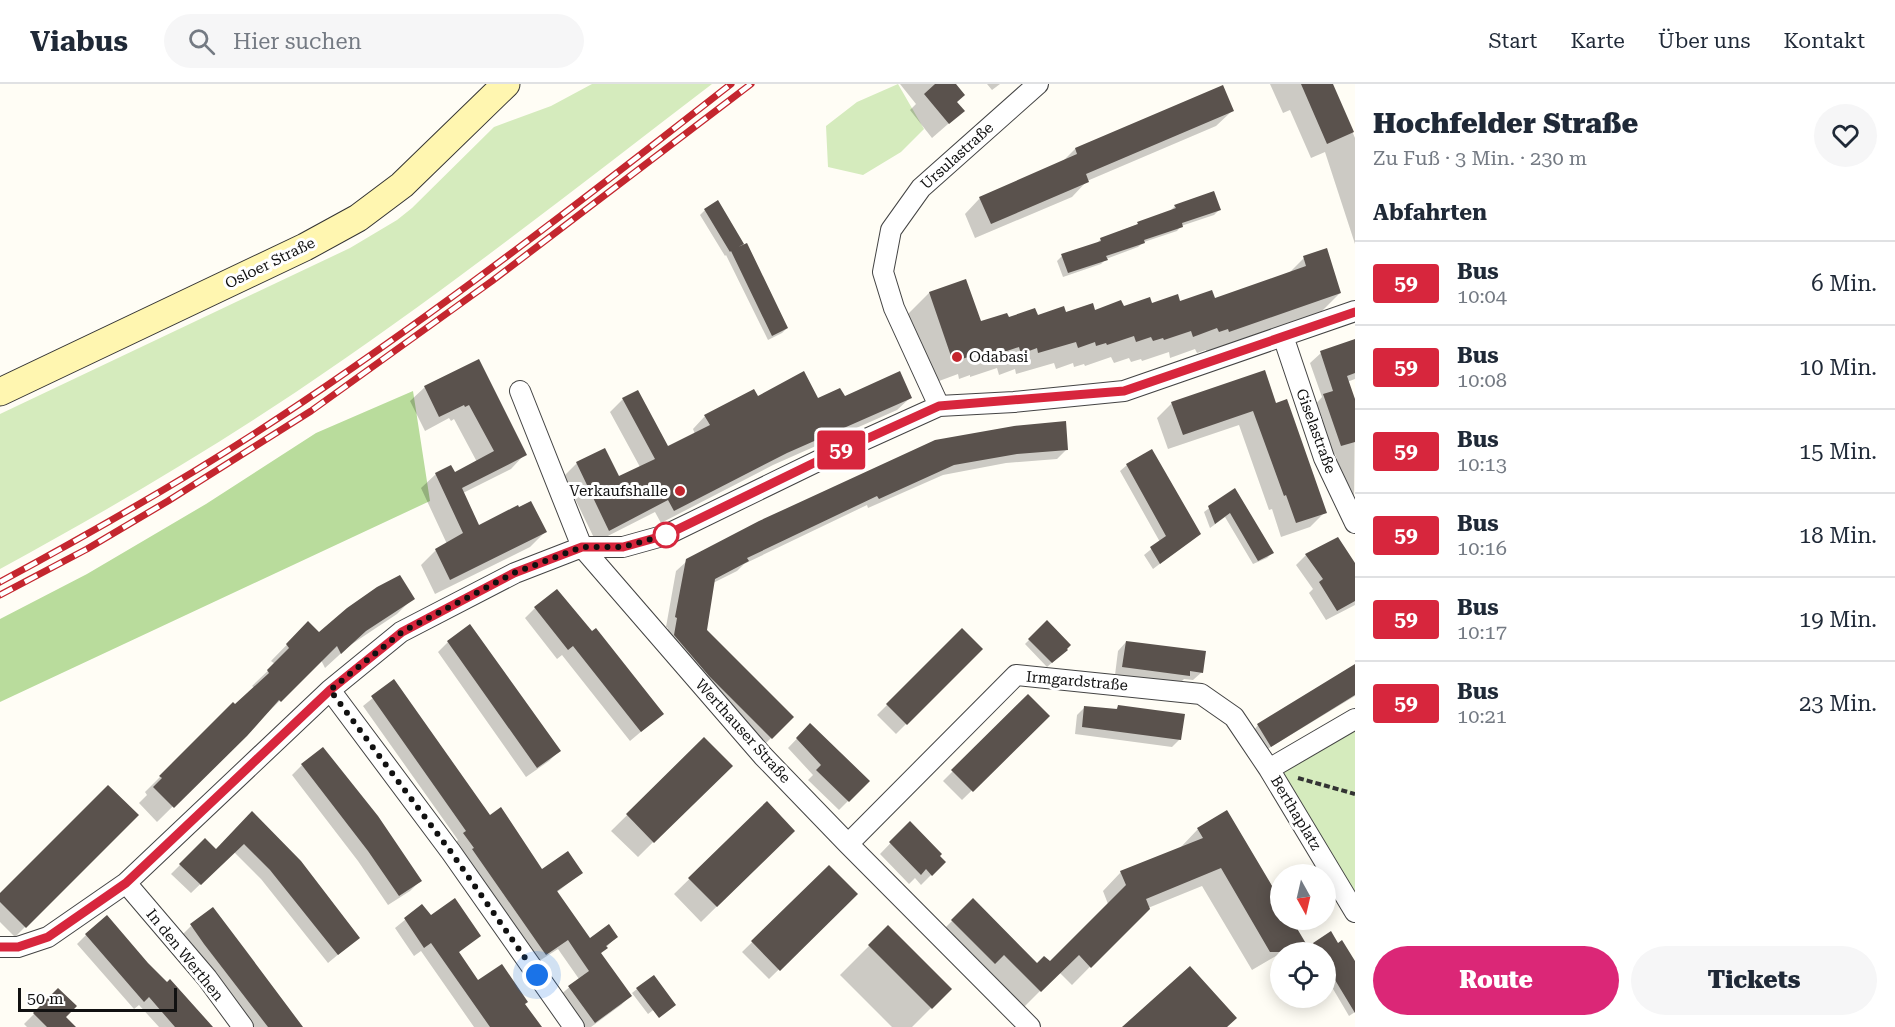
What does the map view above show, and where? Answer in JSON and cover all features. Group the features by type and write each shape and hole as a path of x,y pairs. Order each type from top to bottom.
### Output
{"main road":[{"name":"Osloer Straße","path":"0,392 305,247 340,228 377,205 402,185 500,89"}],"street":[{"name":"Ursulastraße","path":"939,406 894,308 883,272 891,230 921,188 1038,84"},
{"path":"0,947 18,947 48,937 126,883 330,690 402,632 514,573 582,547 623,547 666,535 822,459 939,406 1124,391 1355,312"},
{"name":"Giselastraße","path":"1283,336 1323,458 1355,524"},
{"name":"Werthauser Straße","path":"520,391 582,547 763,756 1030,1027"},
{"name":"Irmgardstraße","path":"848,844 1016,675 1201,694 1234,717 1269,769"},
{"path":"330,690 451,852 574,1027"},
{"name":"Berthaplatz","path":"1355,719 1269,769 1355,912"},
{"name":"In den Werthen","path":"126,883 207,978 243,1027"}],"path":[{"path":"1269,769 1355,794"}],"green space":[{"path":"592,84 712,84 454,280 349,356 150,484 0,569 0,414 350,248 397,220 412,208 494,127 551,106"},
{"path":"898,84 924,129 901,152 863,175 828,167 826,126 857,102"},
{"path":"413,391 430,501 0,702 0,619 87,574 206,504 316,433"},
{"path":"1355,730 1355,897 1336,864 1280,773"}],"building":[{"path":"935,84 956,84 965,95 957,102 965,111 949,124 924,94"},
{"path":"1301,84 1333,84 1354,132 1327,144"},
{"path":"1223,85 1234,111 1086,174 1089,182 991,224 979,197 1077,154 1075,148"},
{"path":"1214,191 1221,210 1182,223 1183,227 1144,240 1145,243 1106,256 1108,260 1068,273 1061,254 1101,241 1100,238 1176,208 1174,205"},
{"path":"718,200 744,244 738,247 747,243 788,328 772,336 731,251 704,209"},
{"path":"1327,248 1341,293 1229,332 1228,329 1219,332 1217,328 1193,337 1191,331 1164,340 1163,338 1153,341 1151,337 1136,342 1134,336 1107,345 1106,343 1096,346 1095,342 1078,348 1076,342 1038,353 1037,348 1021,354 1019,347 981,358 980,353 953,362 929,292 966,279 981,321 1007,313 1009,317 1035,308 1038,315 1064,306 1066,312 1093,303 1095,310 1121,300 1124,306 1150,297 1152,303 1178,294 1180,301 1212,290 1215,298 1306,266 1303,256"},
{"path":"1355,339 1355,373 1347,376 1355,399 1355,442 1341,446 1323,394 1333,391 1320,351"},
{"path":"479,359 527,455 462,488 479,525 518,505 519,507 531,501 547,532 450,580 435,549 463,533 435,473 451,465 455,472 494,451 469,405 465,407 464,405 439,417 424,386"},
{"path":"1265,370 1276,403 1287,399 1327,513 1296,523 1253,411 1183,435 1171,402"},
{"path":"804,371 818,398 840,388 845,396 900,371 912,398 787,453 674,511 668,500 609,531 576,462 605,448 619,476 655,459 622,398 638,390 668,446 710,425 704,415 754,389 758,396"},
{"path":"1066,421 1068,450 1017,454 954,465 879,499 877,496 747,558 749,561 715,579 707,630 794,717 772,739 709,676 674,635 677,618 675,617 686,559 759,521 935,440 1014,426"},
{"path":"1152,449 1201,534 1160,564 1150,547 1166,536 1126,464"},
{"path":"1235,488 1274,553 1258,561 1230,513 1215,524 1208,506"},
{"path":"1338,537 1355,563 1355,601 1337,611 1319,582 1323,579 1305,554"},
{"path":"400,575 415,599 366,631 341,654 337,646 281,702 279,700 247,736 174,808 153,787 162,778 159,776 233,702 235,704 269,673 267,670 289,648 286,644 308,621 319,632 347,608 377,587"},
{"path":"557,589 592,631 596,628 664,714 641,732 573,646 568,650 534,607"},
{"path":"1047,620 1071,645 1052,663 1028,639"},
{"path":"470,624 561,751 537,768 447,641"},
{"path":"962,628 983,649 907,725 886,704"},
{"path":"1126,641 1206,651 1203,673 1190,671 1190,676 1122,667"},
{"path":"1355,664 1355,695 1271,747 1257,724"},
{"path":"394,679 490,815 501,807 542,869 568,851 583,873 557,891 590,938 609,924 618,937 601,953 632,996 595,1023 568,986 589,971 568,940 546,955 472,849 474,848 463,833 466,831 371,696"},
{"path":"1028,694 1050,716 973,792 951,770"},
{"path":"1118,705 1185,714 1181,740 1082,727 1084,706 1117,709"},
{"path":"810,723 870,781 849,802 816,770 821,765 796,738"},
{"path":"704,737 733,766 654,843 626,814"},
{"path":"323,747 378,816 422,881 399,896 368,851 301,764"},
{"path":"108,785 139,815 26,928 0,902 0,893"},
{"path":"767,801 795,831 717,907 688,878"},
{"path":"1227,810 1270,882 1270,930 1298,930 1305,942 1270,942 1270,952 1221,868 1146,899 1150,909 1091,968 1079,955 1041,992 1004,955 995,964 951,920 973,898 1037,963 1044,956 1050,961 1126,885 1120,871 1203,838 1197,828"},
{"path":"252,811 301,861 360,938 338,955 270,870 244,844 201,885 179,864 205,838 216,849"},
{"path":"910,821 942,854 940,856 946,862 932,876 926,869 921,875 889,842"},
{"path":"829,865 858,894 780,971 751,941"},
{"path":"455,898 481,936 459,952 478,980 502,964 528,1002 525,1004 542,1027 490,1027 431,943 424,948 404,918 422,904 431,915"},
{"path":"213,907 303,1027 268,1027 204,944 190,924"},
{"path":"107,915 148,963 167,982 170,979 213,1027 175,1027 149,997 144,1002 85,934"},
{"path":"888,925 952,989 932,1009 868,945"},
{"path":"1331,931 1338,943 1342,940 1355,961 1355,1013 1336,982 1336,942 1314,942"},
{"path":"1190,966 1237,1018 1227,1027 1122,1027"},
{"path":"654,975 676,1005 659,1018 636,988"},
{"path":"58,988 77,1006 66,1017 76,1027 47,1027 33,1013"}],"railway":[{"path":"0,582 154,495 304,401 467,286 731,84"},
{"path":"0,595 87,549 311,411 492,281 751,84"}],"bus line":[{"name":"59","path":"0,947 18,947 48,937 126,883 330,690 402,632 514,573 582,547 623,547 666,535 822,459 939,406 1014,402 1124,391 1355,312"}],"place":[{"name":"Odabasi","path":"957,357"},
{"name":"Verkaufshalle","path":"680,491"}],"route":[{"path":"537,975 451,852 330,690 402,632 514,573 582,547 623,547 666,535"}]}
